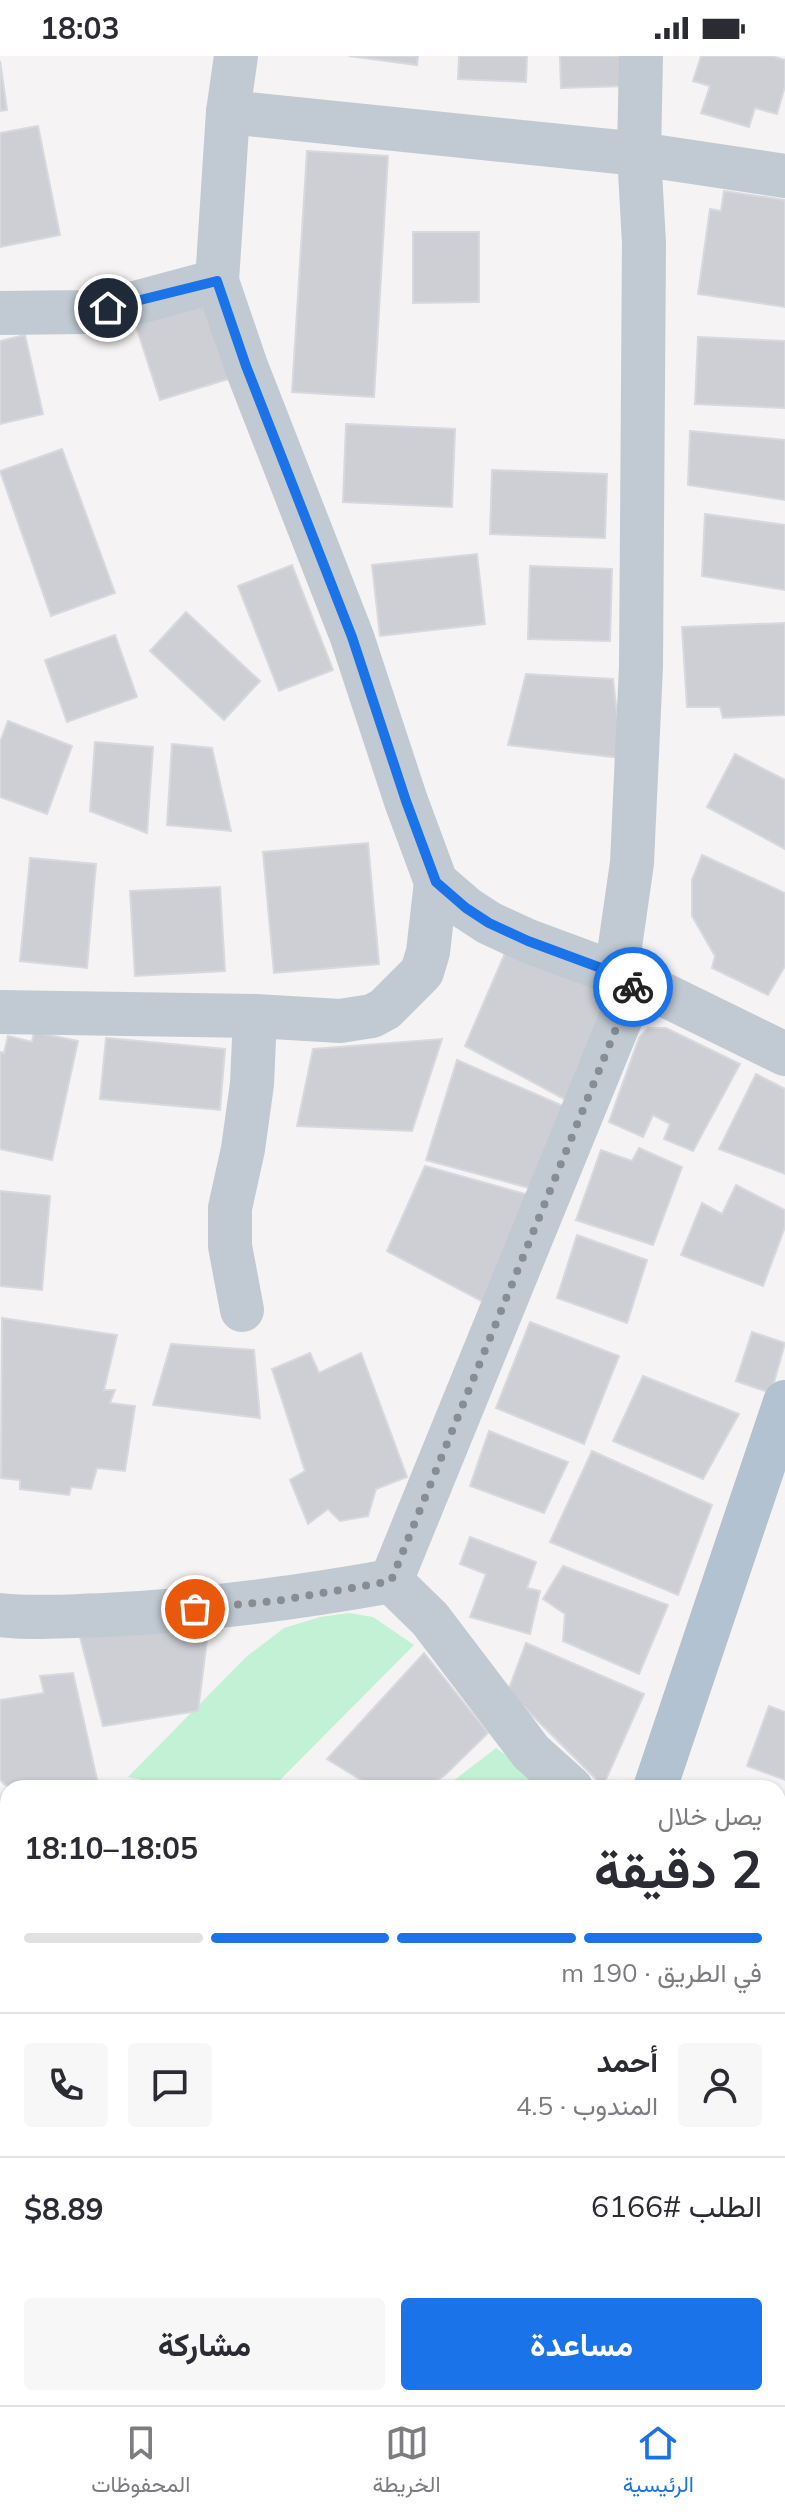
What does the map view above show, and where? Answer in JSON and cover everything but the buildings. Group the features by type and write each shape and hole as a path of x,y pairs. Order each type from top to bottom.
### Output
{"main road":[{"path":"658,1780 785,1402"}],"street":[{"path":"0,1012 356,1020 385,1009 422,972 428,952 436,882 352,637 246,366 217,281 228,112 236,56"},
{"path":"391,1581 626,977 641,666 644,243 639,154 641,56"},
{"path":"228,112 639,154 785,176"},
{"path":"0,313 85,312 131,304 217,281"},
{"path":"436,882 489,923 528,941 626,977 785,1054"},
{"path":"242,1310 230,1246 230,1208 243,1149 252,1084 255,1016"},
{"path":"0,1615 28,1618 165,1613 283,1600 391,1581"},
{"path":"391,1581 430,1619 531,1752 562,1780"}],"green space":[{"path":"349,1613 373,1617 414,1645 280,1780 142,1780 128,1777 246,1657 284,1628 320,1617"},
{"path":"496,1748 534,1780 454,1780"}],"way so far":[{"path":"195,1609 283,1600 391,1581 633,987"}],"route":[{"path":"108,308 217,281 246,366 352,637 436,882 489,923 528,941 636,981 633,987"}]}
